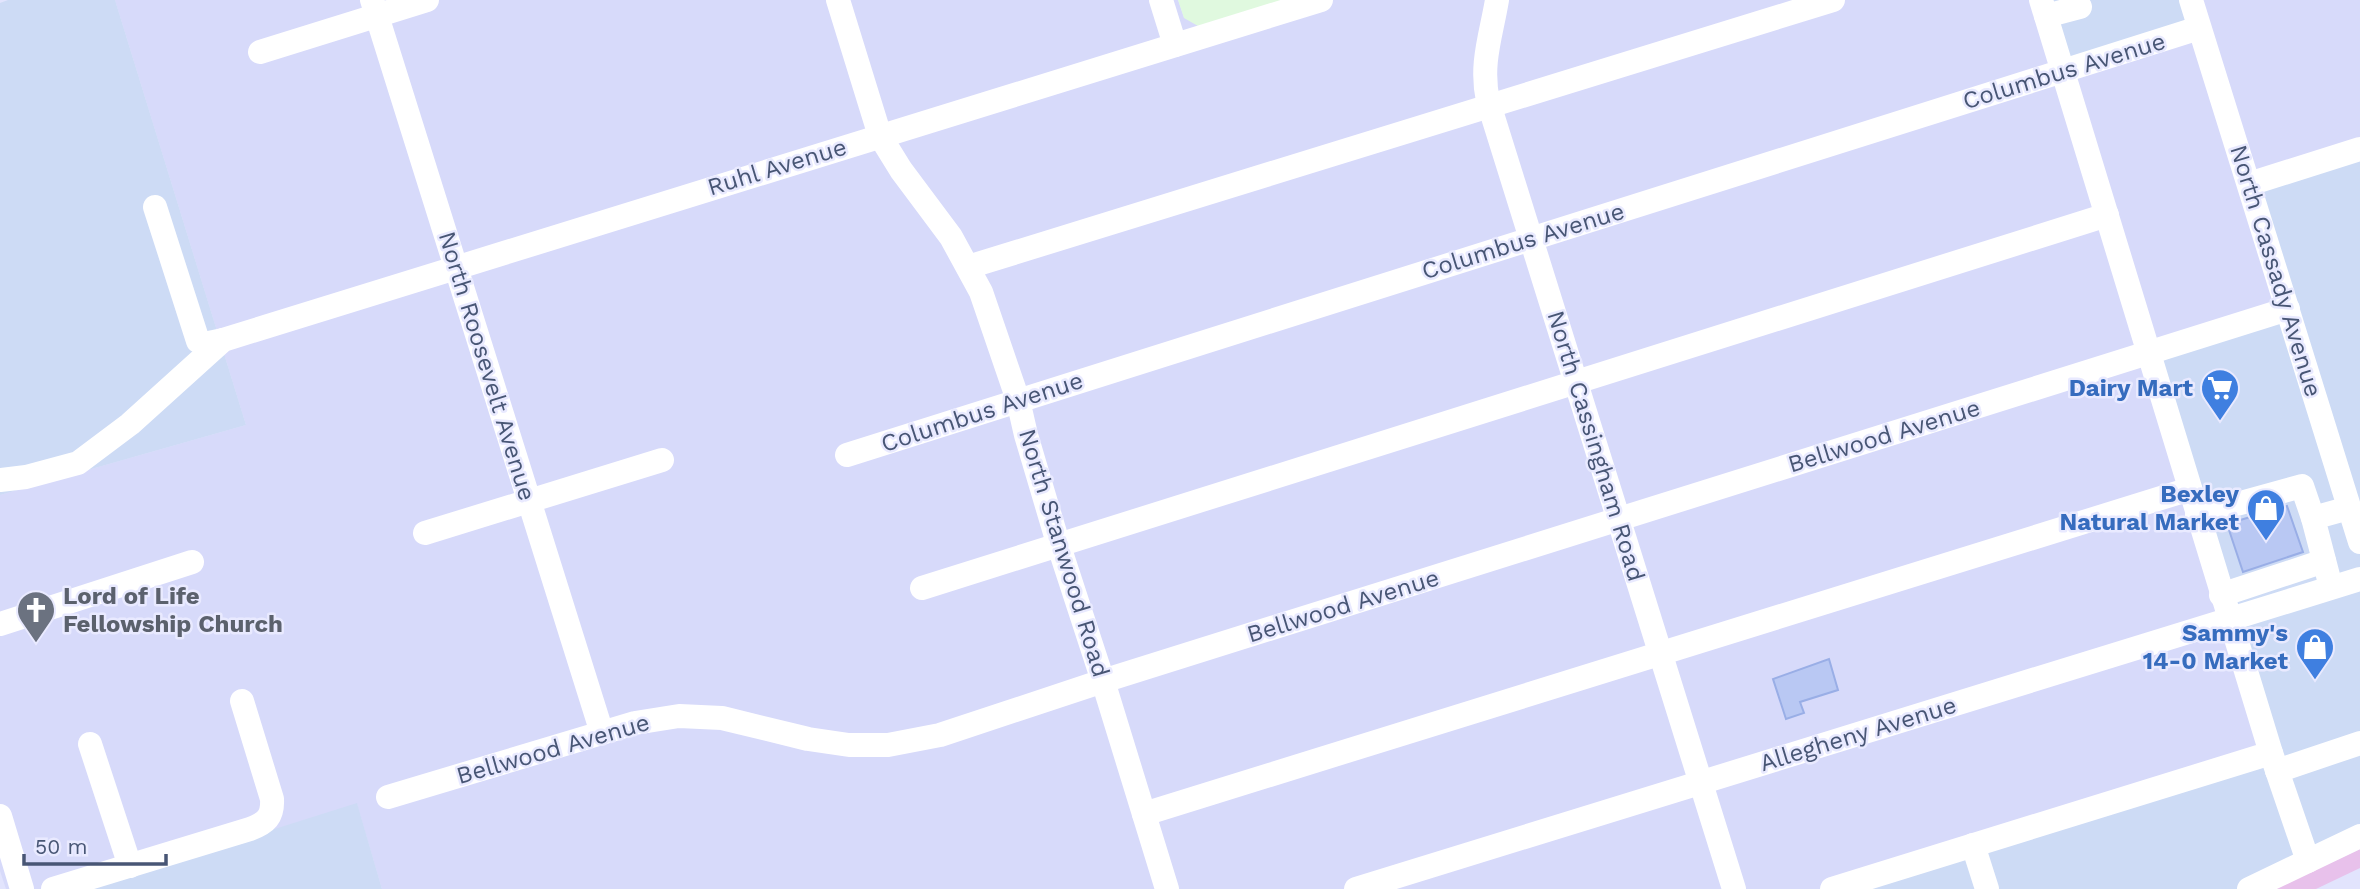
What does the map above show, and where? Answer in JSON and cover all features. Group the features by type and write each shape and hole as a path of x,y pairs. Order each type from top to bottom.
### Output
{"street":[{"path":"260,52 374,8 427,0"},
{"name":"North Stanwood Road","path":"838,0 880,136 901,170 951,237 981,292 1018,400 1059,545 1167,889"},
{"path":"1161,0 1175,45"},
{"name":"Ruhl Avenue","path":"228,338 1321,0"},
{"name":"North Cassingham Road","path":"1497,0 1486,43 1485,89 1734,889"},
{"path":"968,267 1833,0"},
{"name":"North Cassady Avenue","path":"2190,0 2360,542"},
{"path":"2080,7 2043,8 2221,594 2308,861"},
{"name":"North Roosevelt Avenue","path":"374,8 602,733"},
{"name":"Columbus Avenue","path":"847,455 2199,28"},
{"path":"2249,184 2360,149"},
{"path":"155,206 198,341 204,344 228,338"},
{"path":"922,588 2107,215"},
{"name":"Bellwood Avenue","path":"388,797 635,723 678,716 722,718 808,739 849,745 888,745 940,735 1103,681 2288,309"},
{"path":"0,480 26,477 78,463 130,424 228,338"},
{"path":"425,533 662,460"},
{"path":"2197,515 2302,486 2332,587"},
{"path":"1144,814 2190,489"},
{"path":"2313,518 2349,508"},
{"path":"2221,594 2324,561"},
{"path":"0,624 192,562"},
{"name":"Allegheny Avenue","path":"1356,889 2360,579"},
{"path":"53,889 262,825 270,817 270,789 242,701"},
{"path":"1832,889 1973,845 2274,762 2360,743"},
{"path":"90,744 130,866"},
{"path":"0,816 23,889"},
{"path":"2249,889 2360,836"},
{"path":"1973,845 1987,889"}],"shaded area":[{"path":"8,0 115,0 246,425 0,495 0,3"},
{"path":"115,0 1178,0 1184,18 1283,0 2360,0 2360,153 2287,312 2272,753 1828,889 382,889 357,804 84,889 6,889 0,871 0,495 246,425"},
{"path":"1178,0 1283,0 1198,26 1184,18"},
{"path":"2035,0 2193,0 2202,28 2057,72"},
{"path":"2360,153 2360,849 2275,889 1828,889 2272,753 2148,353 2287,312 2250,186"},
{"path":"357,803 382,889 84,889"},
{"path":"2360,849 2360,868 2316,889 2275,889"}],"building":[{"name":"Bexley Natural Market","path":"2287,506 2303,552 2243,572 2227,524"},
{"path":"1829,659 1838,690 1800,702 1804,713 1786,719 1773,679"}],"place":[{"name":"Dairy Mart","path":"2220,422"},
{"name":"Bexley Natural Market","path":"2266,542"},
{"name":"Lord of Life Fellowship Church","path":"36,644"},
{"name":"Sammy's 14-0 Market","path":"2315,681"}]}
